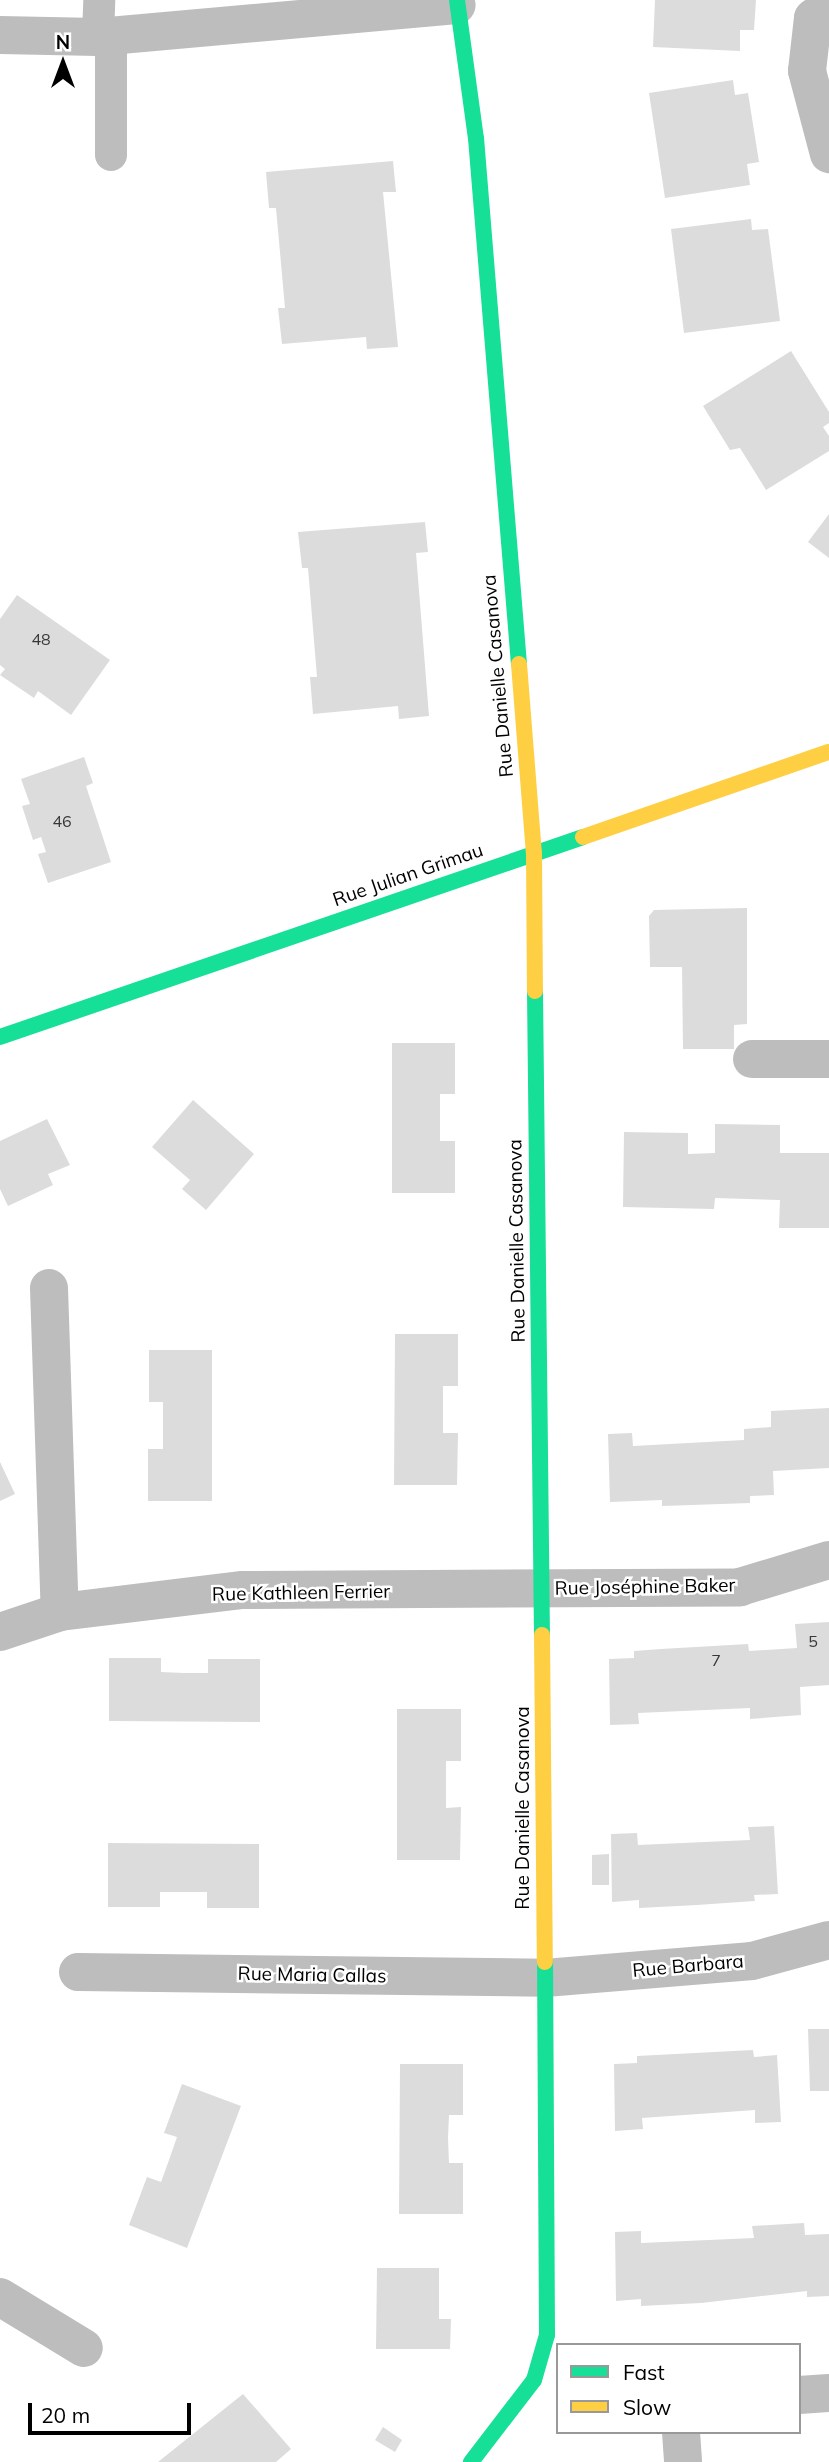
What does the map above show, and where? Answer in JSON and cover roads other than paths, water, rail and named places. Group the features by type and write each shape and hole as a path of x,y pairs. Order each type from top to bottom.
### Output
{"street":[{"path":"0,36 105,36 457,2"},
{"name":"Rue Danielle Casanova","path":"457,2 476,138 534,853 545,1978 546,2382 471,2462"},
{"path":"829,6 813,19 807,71 829,154"},
{"name":"Rue Julian Grimau","path":"0,1037 829,752"},
{"path":"752,1059 829,1059"},
{"path":"49,1288 60,1612"},
{"name":"Rue Joséphine Baker","path":"542,1590 740,1587 829,1560"},
{"name":"Rue Kathleen Ferrier","path":"0,1632 60,1612 243,1590 542,1590"},
{"name":"Rue Barbara","path":"545,1978 752,1961 829,1940"},
{"name":"Rue Maria Callas","path":"79,1972 545,1978"},
{"path":"0,2297 84,2348"},
{"path":"801,2395 829,2393"},
{"path":"681,2434 683,2462"}],"lane":[{"path":"99,0 105,36 111,155"}]}
